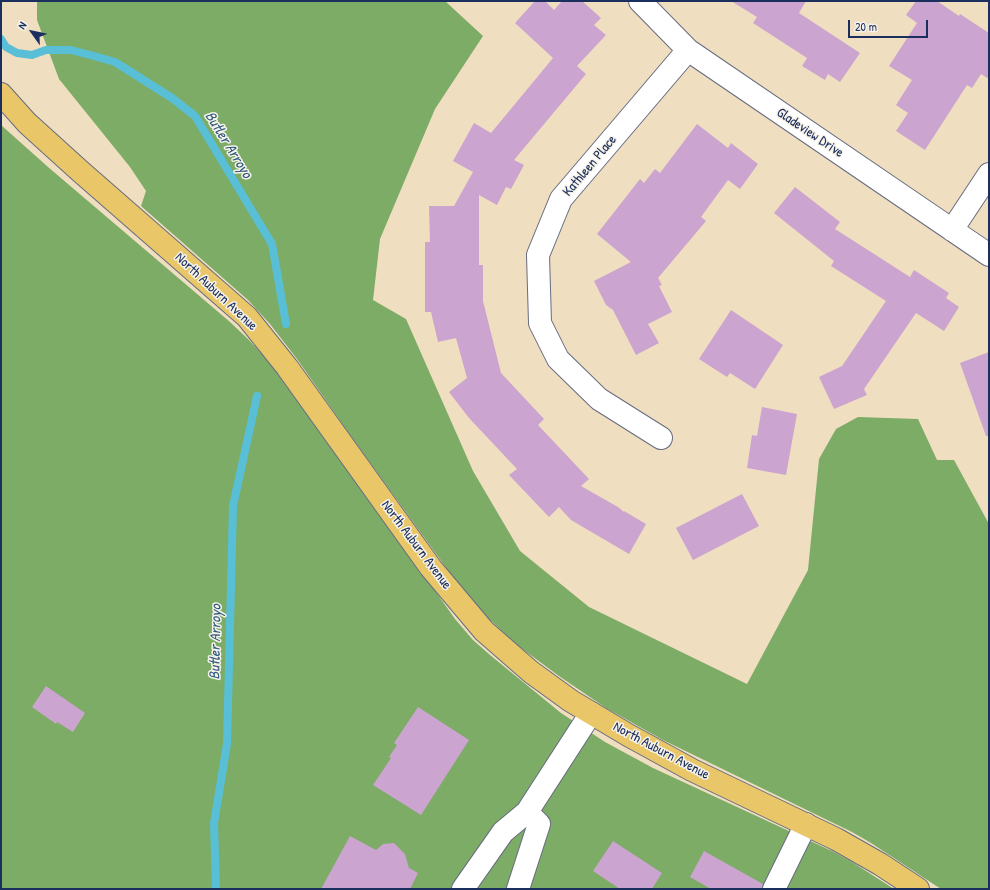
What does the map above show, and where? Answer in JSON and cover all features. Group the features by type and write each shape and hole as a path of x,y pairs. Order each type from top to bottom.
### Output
{"main road":[{"name":"North Auburn Avenue","path":"1,94 27,124 247,317 287,367 430,568 484,631 531,672 571,701 692,770 836,839 880,864 918,889"}],"street":[{"name":"Gladeview Drive","path":"640,1 688,50 989,255"},
{"name":"Kathleen Place","path":"662,438 599,398 558,359 540,323 538,255 561,199 688,50"},
{"path":"952,230 989,174"},
{"path":"463,889 504,832 527,812 591,713"},
{"path":"518,889 539,824 527,812"},
{"path":"774,889 806,824"}],"green space":[{"path":"37,1 445,1 483,36 435,109 380,239 373,300 406,319 473,471 520,551 589,607 747,684 808,570 819,459 836,429 858,417 918,419 937,460 954,460 989,524 989,889 941,889 852,832 663,740 606,708 517,645 486,616 450,573 297,359 270,324 248,300 141,206 146,191 130,167 59,79 37,20"},
{"path":"1,125 249,340 301,401 455,619 473,640 490,655 561,713 605,742 653,768 832,851 894,889 1,889"}],"building":[{"path":"535,1 545,1 554,10 562,1 582,1 601,18 594,25 606,35 577,66 586,74 514,160 524,165 511,189 506,187 497,205 479,195 479,265 483,265 483,301 501,373 544,419 538,425 589,479 581,486 646,524 629,554 571,520 559,507 549,517 509,475 517,469 469,418 449,392 467,378 456,338 438,342 431,312 425,312 425,242 430,242 429,206 454,206 473,172 453,161 474,123 491,133 553,58 515,23"},
{"path":"731,1 806,1 799,13 860,53 840,82 828,74 825,80 802,66 807,58 753,23 757,17"},
{"path":"916,1 937,1 959,16 960,14 989,33 989,79 981,74 972,88 967,85 925,150 896,131 908,113 896,105 912,80 889,66 917,23 906,15"},
{"path":"697,124 728,148 731,143 758,164 740,189 728,180 701,217 706,221 658,278 662,285 659,286 672,312 648,324 659,343 636,355 613,310 606,305 594,281 631,262 597,234 640,179 644,183 655,169 660,173"},
{"path":"795,187 840,222 835,229 910,277 914,270 949,293 946,298 959,307 944,331 916,313 864,389 867,395 834,409 819,377 842,366 886,301 831,266 834,261 774,213"},
{"path":"731,310 783,345 755,389 730,373 727,377 699,359"},
{"path":"989,352 989,436 986,436 960,363"},
{"path":"762,407 797,414 786,475 747,468 752,435 757,436"},
{"path":"742,494 759,526 693,560 676,528"},
{"path":"46,686 85,713 73,732 57,722 56,724 32,707"},
{"path":"418,707 469,740 421,815 373,785 391,758 389,757 397,745 394,743"},
{"path":"350,836 376,850 383,844 394,843 405,854 409,868 418,873 410,889 321,889"},
{"path":"613,841 662,873 652,889 620,889 593,871"},
{"path":"704,851 763,884 762,889 711,889 690,877"}],"waterway":[{"name":"Butler Arroyo","path":"1,39 6,47 17,53 32,55 46,50 71,50 115,62 172,98 195,116 272,244 286,324"},
{"name":"Butler Arroyo","path":"216,889 214,823 227,744 233,506 257,396"}]}
